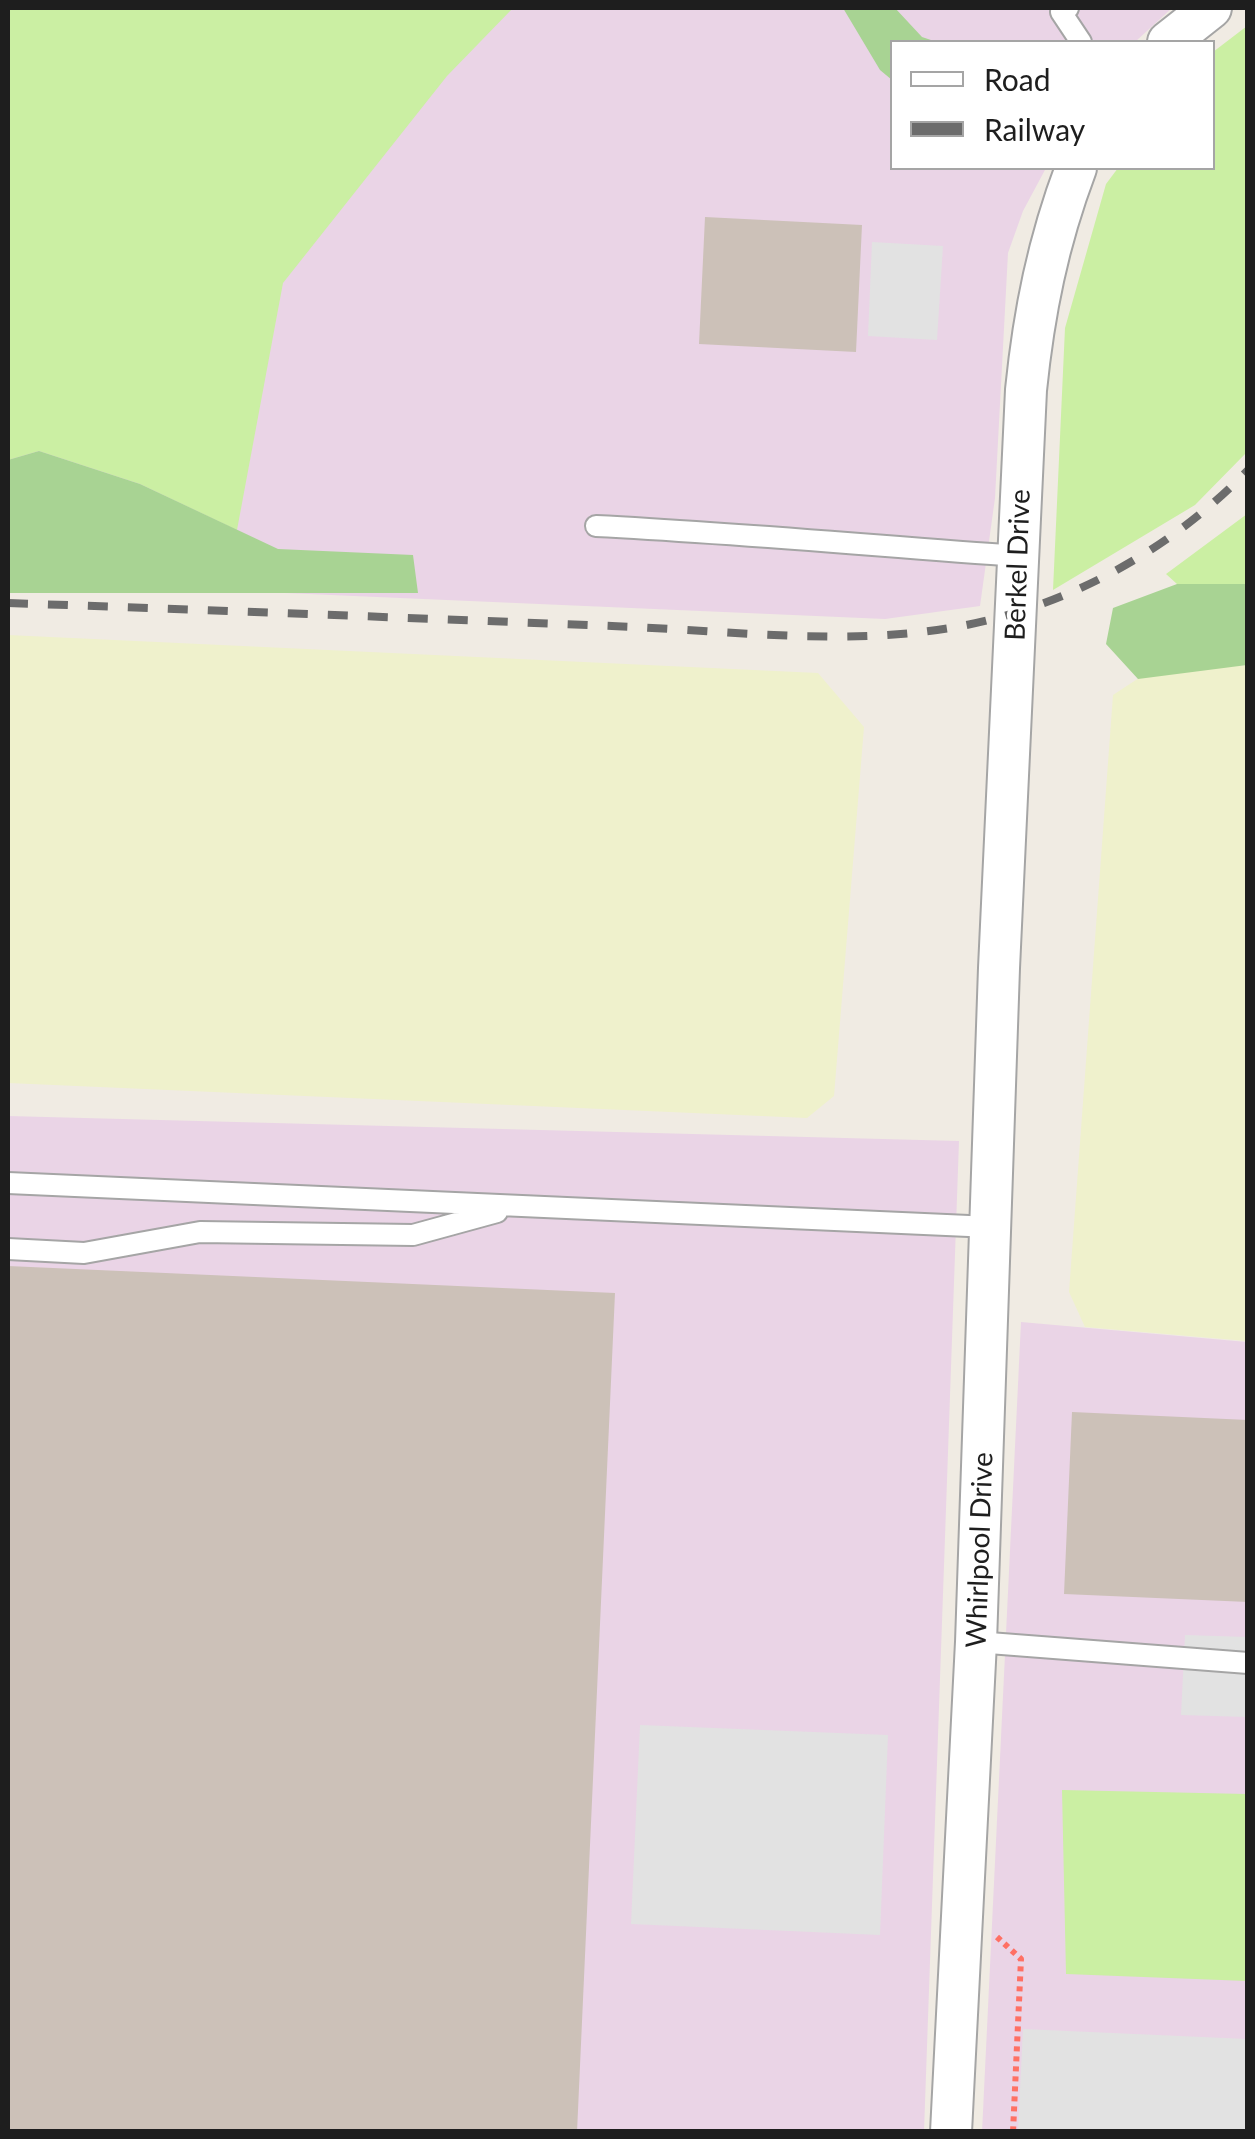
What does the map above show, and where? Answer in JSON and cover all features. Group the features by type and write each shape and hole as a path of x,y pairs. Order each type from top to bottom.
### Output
{"street":[{"path":"1171,40 1212,8"},
{"name":"Berkel Drive","path":"999,968 1018,556 1035,304 1053,230 1075,170"},
{"name":"Whirlpool Drive","path":"952,2132 976,1642 999,968"}],"lane":[{"path":"1062,9 1080,40"},
{"path":"596,526 786,535 846,544 1018,556"},
{"path":"8,1183 992,1227"},
{"path":"8,1249 84,1253 200,1232 413,1235 518,1206"},
{"path":"976,1642 1248,1663"}],"path":[{"path":"963,1918 996,1936 1022,1958 1013,2132"}],"shaded area":[{"path":"8,8 1172,8 1137,40 890,40 890,170 1045,170 1023,211 1008,253 995,498 980,606 885,619 8,581"},
{"path":"872,242 943,246 937,340 868,336"},
{"path":"8,1116 959,1141 924,2131 8,2132"},
{"path":"1021,1322 1247,1342 1247,2131 982,2132"},
{"path":"1185,1635 1247,1637 1247,1717 1181,1715"},
{"path":"640,1725 888,1735 880,1935 631,1924"},
{"path":"1023,2029 1247,2039 1247,2131 1018,2131"}],"green space":[{"path":"8,8 513,8 447,76 283,283 237,530 140,484 39,451 8,460"},
{"path":"843,8 895,8 922,37 931,40 890,40 890,78 880,70"},
{"path":"1247,26 1247,452 1195,505 1053,590 1065,328 1106,184 1116,170 1215,170 1215,50"},
{"path":"39,451 140,484 278,549 413,555 418,593 8,593 8,460"},
{"path":"1247,514 1247,584 1177,584 1166,574"},
{"path":"1177,584 1247,584 1247,665 1138,679 1106,644 1113,608"},
{"path":"8,635 818,673 864,727 834,1096 807,1118 8,1083"},
{"path":"1247,665 1247,1341 1085,1327 1069,1292 1113,695 1145,674"},
{"path":"1062,1790 1247,1794 1247,1981 1066,1974"}],"building":[{"path":"705,217 862,225 856,352 699,344"},
{"path":"8,1266 615,1293 577,2132 8,2132"},
{"path":"1072,1412 1248,1420 1248,1602 1064,1594"}],"railway":[{"path":"8,603 775,635 857,636 937,630 1023,610 1106,576 1181,529 1248,470"}]}
